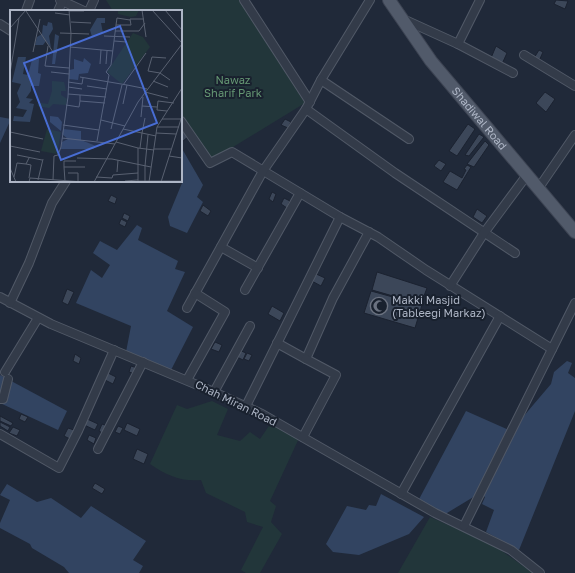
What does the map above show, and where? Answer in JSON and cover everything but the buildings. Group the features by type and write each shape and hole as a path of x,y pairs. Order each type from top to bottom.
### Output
{"main road":[{"name":"Shadiwal Road","path":"389,0 431,61 575,232"}],"street":[{"path":"26,10 30,0"},
{"path":"58,10 62,0 82,10"},
{"path":"89,10 94,0"},
{"path":"244,0 308,105 484,233 515,253"},
{"path":"187,308 263,171 308,105 321,80 370,0"},
{"path":"458,44 480,0"},
{"path":"402,19 458,44 513,73"},
{"path":"0,24 10,30"},
{"path":"524,55 575,86"},
{"path":"321,80 409,140"},
{"path":"182,122 210,163 232,152 340,217 369,232 450,286 552,349"},
{"path":"538,189 575,135"},
{"path":"450,286 484,233 527,175"},
{"path":"0,308 29,263 52,203 65,182"},
{"path":"245,290 300,193"},
{"path":"246,406 340,217"},
{"path":"306,359 334,298 369,232"},
{"path":"221,247 258,268"},
{"path":"187,380 225,312 195,293"},
{"name":"Chah Miran Road","path":"5,300 38,318 246,406 435,513 511,550 540,573"},
{"path":"464,526 575,302"},
{"path":"401,494 500,316"},
{"path":"0,399 3,399 6,376 38,318"},
{"path":"214,392 250,326"},
{"path":"277,343 336,374 303,438"},
{"path":"0,434 59,468 78,431 114,350"},
{"path":"98,449 143,362"}],"green space":[{"name":"Nawaz Sharif Park","path":"106,0 239,0 305,103 210,161 182,119 182,10 112,10"},
{"path":"212,401 228,409 217,435 240,441 250,432 260,439 273,420 300,436 270,501 276,506 271,522 282,534 260,573 246,573 241,570 263,527 247,522 245,512 206,493 201,480 180,479 150,464 177,405 187,409"},
{"path":"430,517 492,544 533,573 398,573"}],"water":[{"path":"0,117 10,119 10,121 0,143"},
{"path":"182,149 203,185 197,197 203,202 187,233 170,226 168,217 182,183 180,182 182,182"},
{"path":"137,225 142,228 138,240 178,261 175,269 185,272 167,311 193,327 171,370 126,352 131,326 76,303 91,270 102,278 110,265 93,253 100,241 117,250"},
{"path":"567,361 572,363 568,373 575,378 575,411 519,550 486,532 494,510 482,504 485,497 480,493 442,516 417,503 466,411 511,431 551,384 554,372"},
{"path":"0,375 67,411 58,430 0,403"},
{"path":"7,484 37,502 51,498 81,518 91,506 146,541 133,560 143,566 139,573 69,573 64,567 32,548 30,544 0,528 0,523 10,500 0,495"},
{"path":"381,494 424,517 409,534 359,555 333,552 326,544 347,506 366,510 369,505 376,506"}],"place":[{"name":"Makki Masjid (Tableegi Markaz)","path":"379,306"}]}
